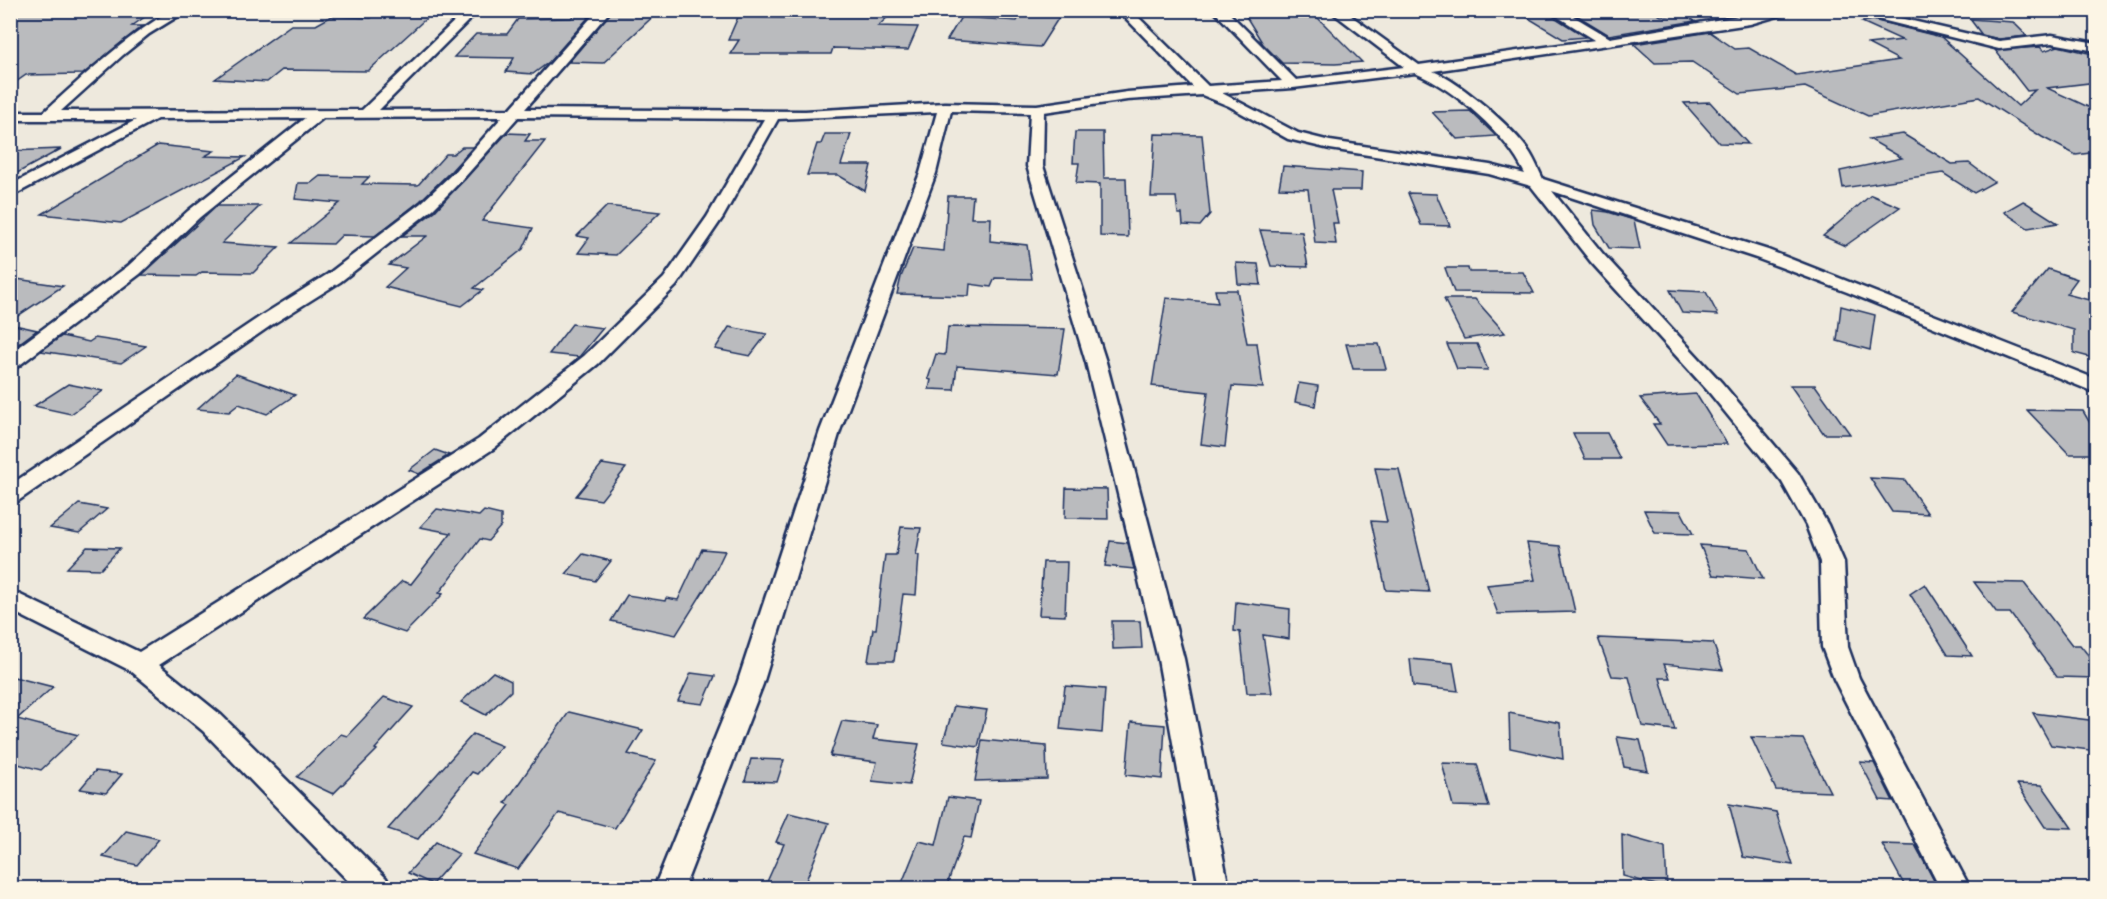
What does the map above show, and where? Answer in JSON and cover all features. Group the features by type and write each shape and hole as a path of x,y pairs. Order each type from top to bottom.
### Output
{"street":[{"path":"49,115 118,52 145,31 182,10"},
{"path":"367,113 473,10"},
{"path":"10,496 267,320 334,278 427,206 458,176 605,10"},
{"path":"1124,10 1205,91 1234,103 1293,136 1329,145 1450,163 1536,180 1762,254 2097,386"},
{"path":"1219,10 1293,84"},
{"path":"1335,10 1416,69 1438,78 1461,92 1523,154 1536,180 1598,258 1714,387 1790,478 1816,525 1832,562 1835,647 1847,678 1955,888"},
{"path":"1553,10 1606,41"},
{"path":"1848,10 1999,45 2052,39 2097,47"},
{"path":"10,116 514,112 773,115 945,107 1037,109 1127,96 1293,84 1477,63 1750,20 1788,11"},
{"path":"669,888 750,684 830,431 928,173 945,107"},
{"path":"1037,109 1035,166 1096,362 1171,659 1214,888"},
{"path":"10,192 155,114"},
{"path":"10,363 134,270 194,214 320,114"},
{"path":"140,664 486,444 591,360 670,282 716,217 773,115"},
{"path":"10,599 140,664 212,723 375,888"}],"building":[{"path":"10,10 139,10 128,16 146,16 132,26 142,26 83,74 26,75 10,86"},
{"path":"579,10 595,10 549,62 533,74 506,72 514,58 454,57 476,34 507,34 518,19 571,18"},
{"path":"613,10 660,10 603,63 569,62"},
{"path":"1024,10 1061,14 1040,47 947,40 961,17 1017,21"},
{"path":"1242,10 1272,10 1273,16 1312,12 1362,62 1282,63 1263,44"},
{"path":"1568,10 1651,10 1661,16 1684,14 1695,21 1609,35"},
{"path":"381,11 431,14 368,71 282,70 267,82 215,79 291,25 316,25 332,16 371,18"},
{"path":"796,12 891,14 878,26 918,27 908,50 833,48 831,54 730,54 739,40 728,40 738,17 792,18"},
{"path":"1548,13 1586,37 1563,39 1525,16"},
{"path":"1970,19 2013,22 2027,36 1999,39 1982,35"},
{"path":"1873,20 1941,37 2018,106 2035,90 2027,91 1995,50 2040,47 2044,51 2058,46 2097,55 2097,82 2047,88 2097,111 2097,152 2076,155 2042,137 1979,97 1868,116 1805,87 1740,94 1692,62 1655,63 1634,44 1710,32 1735,49 1749,48 1796,75 1899,60 1868,44 1902,40 1862,22"},
{"path":"1710,102 1748,144 1719,143 1684,103"},
{"path":"1470,111 1496,136 1457,139 1432,112"},
{"path":"1075,132 1103,132 1104,178 1126,178 1128,237 1100,236 1100,184 1076,183 1079,163 1073,163"},
{"path":"507,133 530,134 525,141 545,141 482,221 533,228 523,249 474,288 483,290 462,306 385,287 406,268 389,265 427,236 402,236 435,211"},
{"path":"825,134 851,134 841,165 871,165 865,191 838,175 807,175 817,144 821,144"},
{"path":"1155,134 1202,135 1210,214 1200,226 1183,225 1182,214 1178,214 1176,197 1151,197"},
{"path":"1903,134 1952,164 1969,163 1994,182 1974,193 1943,173 1843,188 1840,171 1902,158 1869,139"},
{"path":"158,145 214,151 205,156 245,157 121,223 42,214"},
{"path":"462,147 473,147 420,201 375,236 342,235 333,244 291,243 340,203 295,199 298,183 311,183 320,176 369,177 362,184 418,185 446,154 453,154"},
{"path":"61,149 10,177 10,151"},
{"path":"1283,166 1362,172 1361,190 1331,190 1338,223 1333,223 1336,244 1315,243 1308,189 1279,188"},
{"path":"1408,193 1436,194 1450,226 1421,225"},
{"path":"1871,195 1900,207 1845,246 1823,236"},
{"path":"948,196 973,196 971,218 991,218 990,241 1027,245 1032,279 995,278 991,287 970,284 969,296 897,294 901,277 913,248 944,251"},
{"path":"2023,201 2058,223 2028,228 2004,212"},
{"path":"217,206 260,206 222,243 279,247 253,273 202,272 196,276 142,275"},
{"path":"607,206 660,212 616,255 578,253 589,238 577,236"},
{"path":"1593,210 1634,220 1640,249 1609,248 1595,225"},
{"path":"1260,230 1302,232 1308,267 1271,266"},
{"path":"1236,263 1258,264 1261,285 1238,284"},
{"path":"1445,268 1468,268 1469,272 1523,272 1534,293 1454,292"},
{"path":"2048,269 2077,279 2066,294 2097,302 2097,359 2074,353 2074,330 2012,312"},
{"path":"10,278 63,286 10,321"},
{"path":"1215,290 1237,290 1247,343 1257,343 1263,388 1232,386 1225,447 1201,444 1208,392 1152,386 1166,298 1218,303"},
{"path":"1670,290 1706,292 1718,315 1682,313"},
{"path":"1444,299 1475,299 1505,333 1464,339"},
{"path":"1841,306 1875,315 1870,350 1837,341"},
{"path":"10,324 37,330 14,347 10,347"},
{"path":"572,324 603,328 579,357 549,354"},
{"path":"729,327 767,334 750,356 715,349"},
{"path":"948,327 1065,329 1058,374 957,366 954,390 929,389 931,380 928,379 936,354 945,355"},
{"path":"62,336 89,342 95,338 146,346 121,363 41,351"},
{"path":"1346,344 1379,344 1386,369 1353,369"},
{"path":"1447,344 1477,344 1488,370 1457,369"},
{"path":"236,374 295,395 267,414 239,404 229,412 197,409"},
{"path":"1299,383 1318,386 1315,406 1295,402"},
{"path":"68,384 103,391 71,414 34,406"},
{"path":"1790,385 1815,385 1850,434 1824,434"},
{"path":"1696,394 1727,444 1667,445 1653,424 1660,424 1640,398"},
{"path":"2027,410 2083,411 2097,435 2097,454 2069,454"},
{"path":"1573,433 1607,433 1620,459 1585,459"},
{"path":"435,450 449,455 419,474 409,470"},
{"path":"602,464 626,468 601,500 576,496"},
{"path":"1375,468 1399,469 1429,592 1386,590 1371,521 1387,522"},
{"path":"1870,478 1905,480 1928,514 1892,512"},
{"path":"1066,488 1107,489 1108,519 1065,518"},
{"path":"79,504 107,509 79,533 50,528"},
{"path":"437,509 479,516 484,511 501,515 501,526 488,541 480,539 439,593 443,594 405,633 363,619 402,581 411,584 451,533 420,527"},
{"path":"1644,510 1681,511 1693,534 1655,533"},
{"path":"901,527 921,528 916,555 919,555 916,595 903,594 894,661 868,661 873,629 876,629 885,555 896,555"},
{"path":"1110,541 1128,543 1134,569 1105,566"},
{"path":"1527,543 1560,546 1575,612 1498,614 1487,585 1535,580"},
{"path":"1700,545 1749,549 1763,579 1713,575"},
{"path":"87,547 120,548 101,569 67,568"},
{"path":"702,549 725,551 713,576 676,635 611,621 627,595 665,601 666,598 678,600"},
{"path":"583,554 611,561 595,581 566,574"},
{"path":"1043,562 1067,562 1065,616 1039,615"},
{"path":"1974,582 2024,583 2072,645 2080,645 2097,666 2097,678 2057,677 2010,613 1997,613"},
{"path":"1925,584 1972,656 1948,655 1910,594"},
{"path":"1236,602 1290,609 1289,639 1263,635 1272,693 1247,693 1240,632 1234,631"},
{"path":"1112,621 1140,621 1142,648 1113,649"},
{"path":"1598,638 1713,643 1723,670 1664,664 1670,678 1660,678 1675,730 1642,726 1629,677 1612,676"},
{"path":"1410,659 1453,663 1458,691 1413,686"},
{"path":"493,672 511,681 511,691 486,715 461,702"},
{"path":"691,673 715,676 703,704 678,701"},
{"path":"10,676 53,687 17,719 78,735 41,770 10,762"},
{"path":"1065,686 1105,689 1102,733 1060,729"},
{"path":"384,697 413,707 375,749 377,750 333,794 297,777 341,734 347,736"},
{"path":"954,706 987,710 978,747 943,742"},
{"path":"569,712 643,730 628,754 656,761 615,828 559,813 518,869 473,854 510,805 505,803"},
{"path":"1509,713 1560,723 1563,759 1510,748"},
{"path":"2033,713 2097,721 2097,751 2051,745"},
{"path":"842,721 877,725 873,739 919,744 909,785 872,781 877,762 830,756"},
{"path":"1131,722 1165,725 1162,779 1126,775"},
{"path":"473,734 502,746 477,774 472,772 418,839 388,829"},
{"path":"1617,737 1640,740 1648,771 1624,767"},
{"path":"1751,737 1803,739 1830,792 1776,790"},
{"path":"982,740 1046,746 1047,779 975,781"},
{"path":"751,759 784,760 777,782 745,781"},
{"path":"1860,762 1874,763 1893,801 1880,800"},
{"path":"1442,763 1477,764 1489,807 1453,806"},
{"path":"95,771 122,774 106,793 80,789"},
{"path":"2017,784 2042,785 2072,828 2045,827"},
{"path":"948,797 979,801 971,838 964,837 946,888 900,888 919,841 936,845"},
{"path":"1729,804 1776,812 1793,865 1743,857"},
{"path":"789,813 829,823 803,888 782,888 766,884 784,844 776,842"},
{"path":"126,831 159,839 137,865 103,857"},
{"path":"1622,835 1665,847 1667,888 1623,876"},
{"path":"436,842 459,854 432,884 408,873"},
{"path":"1882,844 1915,845 1938,888 1906,888"}]}
